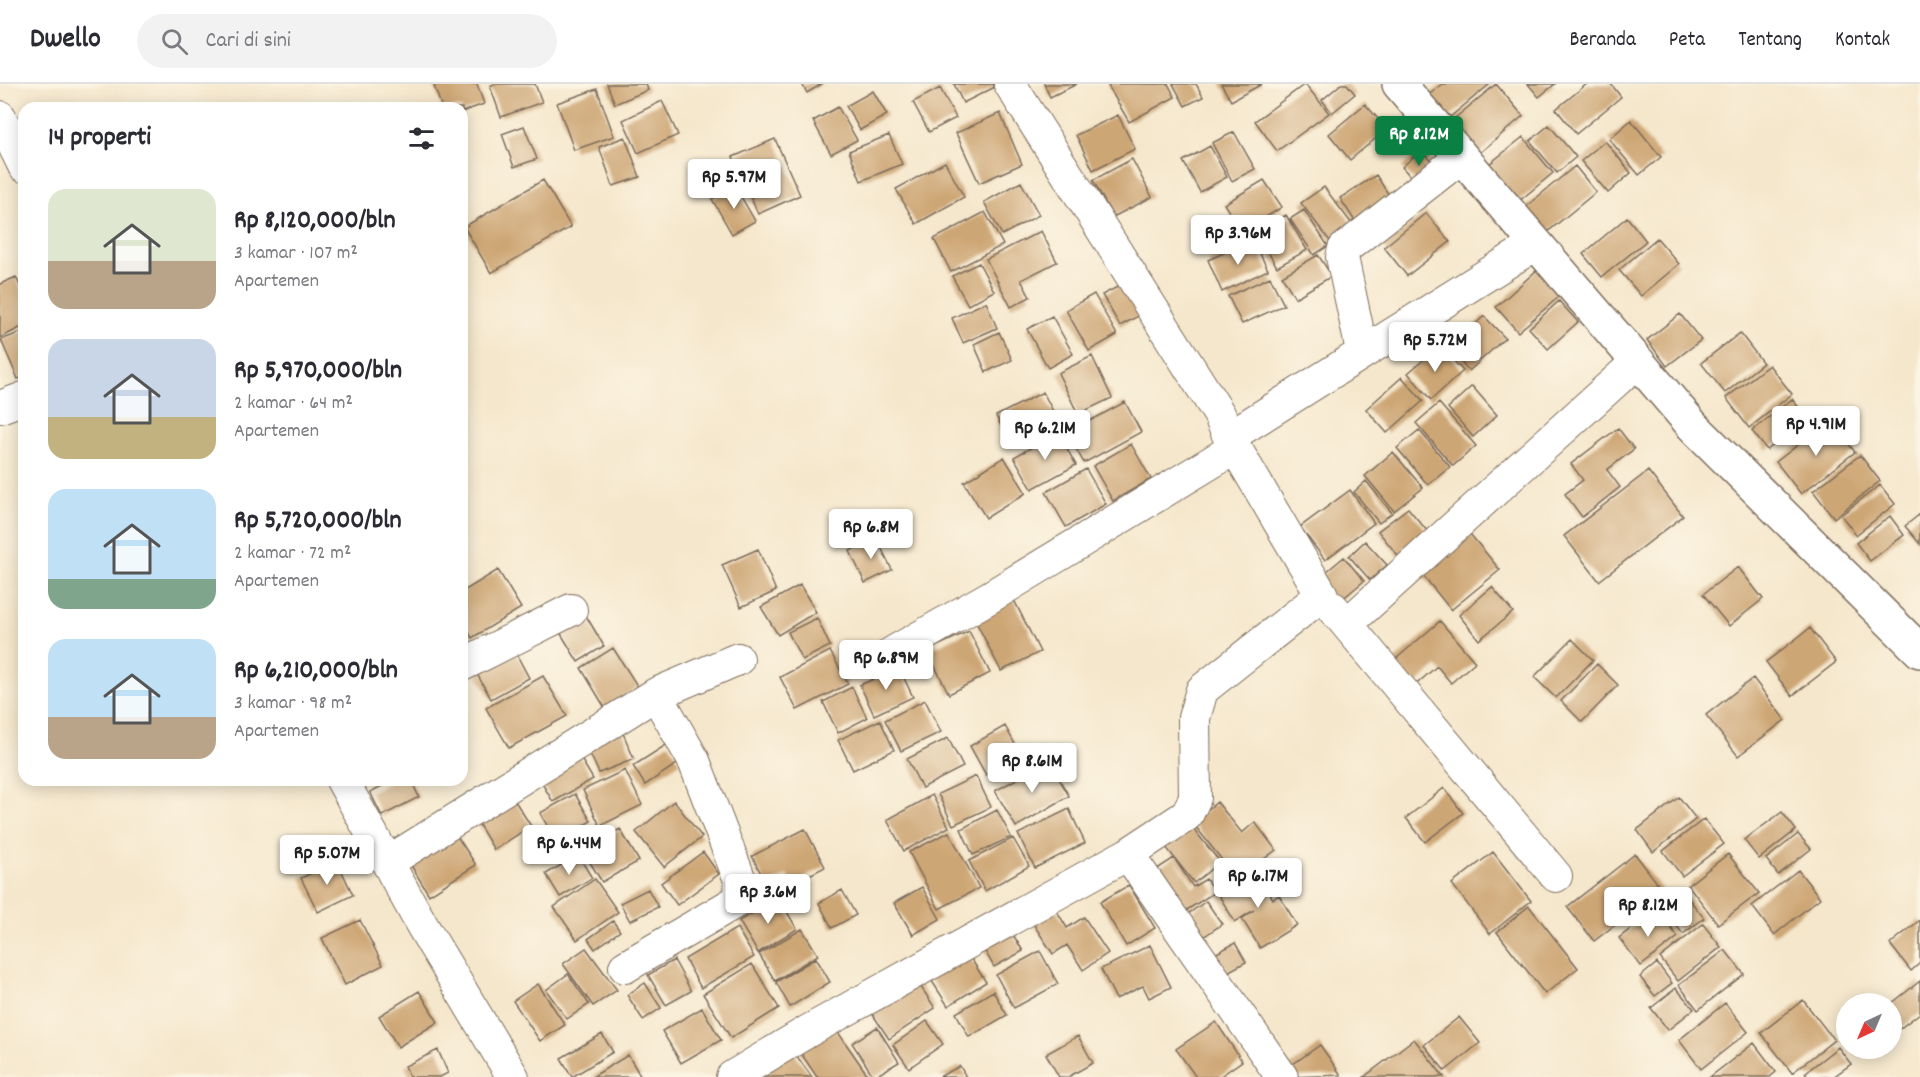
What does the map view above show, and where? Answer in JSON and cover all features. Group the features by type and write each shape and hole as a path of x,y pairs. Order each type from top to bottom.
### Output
{"street":[{"path":"1010,84 1219,414 1232,442 1322,595 1556,876"},
{"path":"1399,84 1460,158 1693,426 1920,651"},
{"path":"0,117 18,154"},
{"path":"1362,351 1342,257 1344,249 1460,158"},
{"path":"892,653 990,597 1232,442 1362,351 1536,244"},
{"path":"1347,624 1638,361"},
{"path":"0,407 18,400"},
{"path":"732,1077 810,1030 1128,854 1180,820 1194,805 1194,718 1202,690 1322,595"},
{"path":"468,662 571,610"},
{"path":"388,862 656,694 738,659"},
{"path":"625,966 732,904 739,898 741,891 740,880 698,771 656,694"},
{"path":"345,786 423,927 513,1077"},
{"path":"1128,854 1282,1077"}],"building":[{"path":"477,84 484,104 468,110 468,102 440,102 434,86"},
{"path":"494,84 535,84 542,102 501,117 490,86"},
{"path":"607,84 646,84 648,90 615,104"},
{"path":"802,84 822,84 807,93"},
{"path":"954,84 1001,84 963,103"},
{"path":"1044,84 1077,84 1050,97"},
{"path":"1107,84 1168,84 1175,97 1129,122"},
{"path":"1173,84 1196,84 1203,97 1185,106"},
{"path":"1221,84 1262,84 1231,101"},
{"path":"1305,84 1329,113 1277,151 1255,121"},
{"path":"1341,84 1347,84 1355,94 1332,113 1322,100"},
{"path":"1442,84 1490,84 1450,117 1430,94"},
{"path":"1496,84 1523,116 1476,156 1449,123"},
{"path":"1528,84 1555,84 1539,97"},
{"path":"1587,84 1611,84 1621,97 1576,134 1556,109"},
{"path":"940,88 956,118 929,132 913,102"},
{"path":"597,89 614,136 574,150 557,103"},
{"path":"873,91 887,115 860,130 846,106"},
{"path":"662,101 678,135 638,153 623,120"},
{"path":"1365,104 1387,129 1350,160 1329,134"},
{"path":"838,107 857,140 831,154 813,121"},
{"path":"1000,113 1022,164 979,183 956,133"},
{"path":"1118,115 1135,149 1093,170 1076,135"},
{"path":"1631,120 1661,157 1639,175 1609,139"},
{"path":"1549,125 1576,157 1557,173 1530,141"},
{"path":"524,126 537,159 514,167 502,134"},
{"path":"1234,132 1255,169 1232,181 1212,143"},
{"path":"889,135 902,164 861,181 849,151"},
{"path":"625,137 640,177 613,186 599,147"},
{"path":"1523,137 1553,173 1518,202 1488,165"},
{"path":"775,139 800,195 758,214 733,157"},
{"path":"1605,141 1631,173 1608,193 1581,161"},
{"path":"1210,146 1227,177 1200,192 1183,161"},
{"path":"1421,150 1437,167 1418,185 1402,167"},
{"path":"1132,159 1152,197 1113,217 1093,180"},
{"path":"945,162 964,197 916,224 896,189"},
{"path":"1575,166 1596,192 1545,234 1524,208"},
{"path":"1376,175 1394,203 1358,226 1340,198"},
{"path":"543,180 571,227 491,273 468,234 468,225"},
{"path":"1264,180 1282,207 1242,232 1224,204"},
{"path":"1021,182 1039,215 1002,235 984,202"},
{"path":"735,186 755,221 732,234 712,199"},
{"path":"1324,187 1358,232 1336,249 1301,203"},
{"path":"1304,210 1328,246 1314,255 1290,219"},
{"path":"985,212 1003,245 951,272 934,239"},
{"path":"1426,213 1450,242 1407,276 1384,247"},
{"path":"1286,215 1307,250 1277,267 1256,232"},
{"path":"1627,217 1646,241 1602,277 1583,254"},
{"path":"1041,231 1057,262 1021,280 1030,297 1011,307 986,259"},
{"path":"1657,238 1679,264 1641,296 1619,270"},
{"path":"1253,240 1268,270 1222,292 1208,260"},
{"path":"1318,255 1332,276 1295,298 1282,276"},
{"path":"979,263 994,291 968,305 952,276"},
{"path":"1538,269 1561,295 1518,332 1496,307"},
{"path":"16,277 18,281 18,329 0,338 0,284"},
{"path":"1270,277 1284,305 1242,324 1228,296"},
{"path":"1123,284 1140,315 1120,326 1102,295"},
{"path":"1094,294 1117,335 1089,351 1066,310"},
{"path":"1559,301 1578,322 1548,349 1529,328"},
{"path":"986,302 997,328 963,343 952,318"},
{"path":"1680,314 1701,340 1667,366 1647,340"},
{"path":"1052,316 1073,354 1048,368 1027,329"},
{"path":"1484,316 1505,338 1469,371 1449,349"},
{"path":"999,332 1012,360 986,372 974,344"},
{"path":"18,333 18,379 1,340"},
{"path":"1740,333 1763,363 1725,393 1701,363"},
{"path":"1440,346 1463,371 1431,400 1408,373"},
{"path":"1092,356 1112,398 1078,414 1058,373"},
{"path":"1769,365 1792,394 1749,428 1726,398"},
{"path":"1402,377 1423,401 1387,433 1366,409"},
{"path":"1472,386 1497,415 1473,437 1448,408"},
{"path":"1043,392 1059,423 1012,447 996,416"},
{"path":"1792,399 1808,419 1767,450 1752,431"},
{"path":"1125,402 1141,432 1084,463 1067,433"},
{"path":"1439,403 1476,446 1453,466 1416,423"},
{"path":"1830,420 1855,452 1801,494 1776,462"},
{"path":"1618,428 1634,449 1607,470 1620,487 1582,517 1565,494 1583,480 1571,464"},
{"path":"1419,430 1450,467 1428,485 1397,448"},
{"path":"1058,433 1076,465 1032,489 1014,457"},
{"path":"1131,444 1151,479 1113,501 1093,466"},
{"path":"1393,452 1423,488 1394,511 1365,476"},
{"path":"1860,455 1880,481 1834,518 1813,491"},
{"path":"1004,457 1026,493 986,518 964,482"},
{"path":"1086,469 1106,504 1066,527 1046,492"},
{"path":"1648,471 1683,516 1599,581 1564,536"},
{"path":"1366,481 1392,513 1379,523 1354,492"},
{"path":"1880,485 1895,504 1856,535 1841,515"},
{"path":"1350,490 1374,523 1325,560 1300,527"},
{"path":"1408,508 1433,538 1403,562 1378,531"},
{"path":"1920,514 1920,544 1905,526"},
{"path":"1890,516 1904,535 1870,561 1856,543"},
{"path":"1465,528 1500,570 1451,610 1417,568"},
{"path":"876,537 892,570 865,583 850,551"},
{"path":"1365,541 1387,565 1370,580 1349,556"},
{"path":"758,549 776,591 741,607 722,565"},
{"path":"1344,557 1364,581 1335,605 1315,581"},
{"path":"1738,567 1763,599 1729,626 1703,594"},
{"path":"498,570 521,608 472,638 468,631 468,588"},
{"path":"800,585 816,612 778,635 761,607"},
{"path":"1492,587 1513,612 1479,640 1459,615"},
{"path":"1009,590 1040,652 1001,671 970,610"},
{"path":"582,609 604,646 578,662 555,624"},
{"path":"817,618 830,646 802,660 788,632"},
{"path":"1440,621 1475,662 1451,683 1437,666 1411,689 1390,664"},
{"path":"1810,628 1836,662 1792,696 1766,662"},
{"path":"969,631 990,673 949,694 927,651"},
{"path":"1572,639 1593,660 1556,698 1534,677"},
{"path":"510,642 529,678 491,699 471,663"},
{"path":"613,648 638,687 605,708 581,668"},
{"path":"830,651 848,684 797,710 780,677"},
{"path":"1597,664 1618,685 1582,722 1561,701"},
{"path":"899,668 913,697 874,715 860,685"},
{"path":"543,676 567,716 509,748 486,708"},
{"path":"1753,678 1785,720 1738,756 1706,715"},
{"path":"852,687 867,718 838,733 823,702"},
{"path":"925,700 941,732 901,751 885,720"},
{"path":"880,720 894,750 853,770 838,740"},
{"path":"620,726 634,759 599,773 584,741"},
{"path":"1005,726 1021,755 986,775 970,746"},
{"path":"948,738 963,767 922,788 907,759"},
{"path":"669,743 680,762 645,785 633,766"},
{"path":"575,749 593,779 553,802 536,773"},
{"path":"1049,761 1069,796 1016,827 995,791"},
{"path":"625,770 642,805 600,826 583,790"},
{"path":"976,776 991,807 953,825 938,794"},
{"path":"382,786 414,786 419,797 382,816 370,792"},
{"path":"1444,788 1463,813 1425,842 1406,818"},
{"path":"508,790 531,826 494,850 472,813"},
{"path":"575,794 591,821 556,841 540,813"},
{"path":"932,795 949,827 904,851 887,820"},
{"path":"1679,797 1696,819 1653,852 1637,830"},
{"path":"674,801 702,837 664,867 636,832"},
{"path":"1217,802 1242,833 1255,822 1276,850 1237,879 1192,822"},
{"path":"1069,809 1085,843 1035,868 1018,834"},
{"path":"997,810 1011,837 973,855 961,829"},
{"path":"1782,812 1796,830 1759,859 1744,840"},
{"path":"1704,819 1724,844 1682,876 1663,851"},
{"path":"1188,822 1220,862 1194,883 1162,842"},
{"path":"620,829 639,861 602,882 583,851"},
{"path":"805,829 825,867 792,884 787,875 767,885 752,856"},
{"path":"453,830 476,865 429,895 407,859"},
{"path":"949,832 979,888 939,909 909,852"},
{"path":"1798,834 1811,849 1778,875 1766,859"},
{"path":"1013,838 1029,866 985,891 969,861"},
{"path":"703,852 719,874 677,905 661,883"},
{"path":"1493,852 1531,901 1490,934 1452,884"},
{"path":"1635,854 1662,889 1594,941 1567,907"},
{"path":"1728,854 1759,893 1718,924 1688,885"},
{"path":"578,855 592,878 560,897 546,874"},
{"path":"1174,858 1193,887 1206,879 1215,892 1176,917 1148,875"},
{"path":"337,861 353,895 318,912 301,878"},
{"path":"1798,870 1820,898 1774,935 1752,906"},
{"path":"1256,871 1273,899 1279,895 1297,925 1260,948 1242,919 1254,910 1235,922 1218,894"},
{"path":"595,879 618,912 577,940 554,907"},
{"path":"1129,885 1155,928 1126,946 1100,902"},
{"path":"922,887 940,919 913,935 894,903"},
{"path":"648,889 658,907 630,921 620,903"},
{"path":"1681,889 1704,918 1683,934 1661,906"},
{"path":"842,890 856,915 832,928 819,903"},
{"path":"779,898 797,929 758,953 739,921"},
{"path":"1206,901 1222,924 1196,942 1180,920"},
{"path":"1529,906 1578,968 1545,994 1497,932"},
{"path":"1055,908 1067,928 1084,917 1108,953 1083,970 1067,945 1053,954 1032,922"},
{"path":"1656,909 1678,937 1641,966 1619,938"},
{"path":"360,920 383,965 345,985 322,938"},
{"path":"1920,920 1920,963 1911,971 1890,944"},
{"path":"613,921 620,931 595,949 588,939"},
{"path":"1703,924 1721,947 1678,981 1660,958"},
{"path":"737,928 754,957 701,988 685,959"},
{"path":"1009,928 1023,951 994,967 981,944"},
{"path":"802,929 818,955 775,981 759,954"},
{"path":"1235,943 1246,962 1224,974 1213,955"},
{"path":"1150,945 1171,987 1149,998 1143,986 1116,999 1101,969"},
{"path":"586,948 617,990 593,1006 563,964"},
{"path":"1725,950 1744,974 1698,1010 1679,985"},
{"path":"966,951 986,982 948,1006 928,975"},
{"path":"1040,951 1058,984 1014,1008 996,975"},
{"path":"816,958 830,982 790,1007 776,982"},
{"path":"674,960 691,991 666,1005 648,975"},
{"path":"1657,963 1672,983 1655,996 1640,977"},
{"path":"752,964 779,1008 731,1038 703,994"},
{"path":"568,974 589,1004 567,1019 546,990"},
{"path":"915,978 935,1008 889,1039 869,1009"},
{"path":"1920,981 1920,1013 1902,1027 1902,995"},
{"path":"645,983 661,1008 643,1020 627,995"},
{"path":"538,984 565,1025 540,1041 513,1001"},
{"path":"1676,988 1694,1009 1668,1030 1651,1008"},
{"path":"419,991 438,1022 398,1047 379,1016"},
{"path":"993,991 1007,1015 969,1037 956,1013"},
{"path":"1803,1000 1834,1040 1792,1073 1761,1033"},
{"path":"1725,1003 1748,1032 1701,1069 1679,1040"},
{"path":"702,1008 721,1040 681,1063 662,1031"},
{"path":"1459,1017 1480,1043 1445,1071 1424,1045"},
{"path":"927,1021 943,1044 909,1068 893,1045"},
{"path":"831,1022 869,1077 817,1077 796,1046"},
{"path":"1216,1022 1242,1061 1219,1077 1196,1077 1176,1049"},
{"path":"877,1027 899,1062 874,1077 852,1043"},
{"path":"602,1034 613,1052 572,1077 561,1058"},
{"path":"1078,1036 1093,1063 1068,1077 1059,1077 1046,1054"},
{"path":"1414,1039 1444,1077 1364,1077"},
{"path":"1754,1043 1776,1072 1770,1077 1710,1077"},
{"path":"1320,1045 1341,1075 1291,1077 1286,1069"},
{"path":"790,1047 812,1077 761,1077"},
{"path":"1836,1049 1836,1059 1847,1059 1851,1064 1833,1077 1808,1077 1805,1073"},
{"path":"438,1050 448,1073 440,1077 410,1077 405,1066"},
{"path":"628,1055 641,1077 592,1077"},
{"path":"960,1066 966,1077 939,1077"}]}
